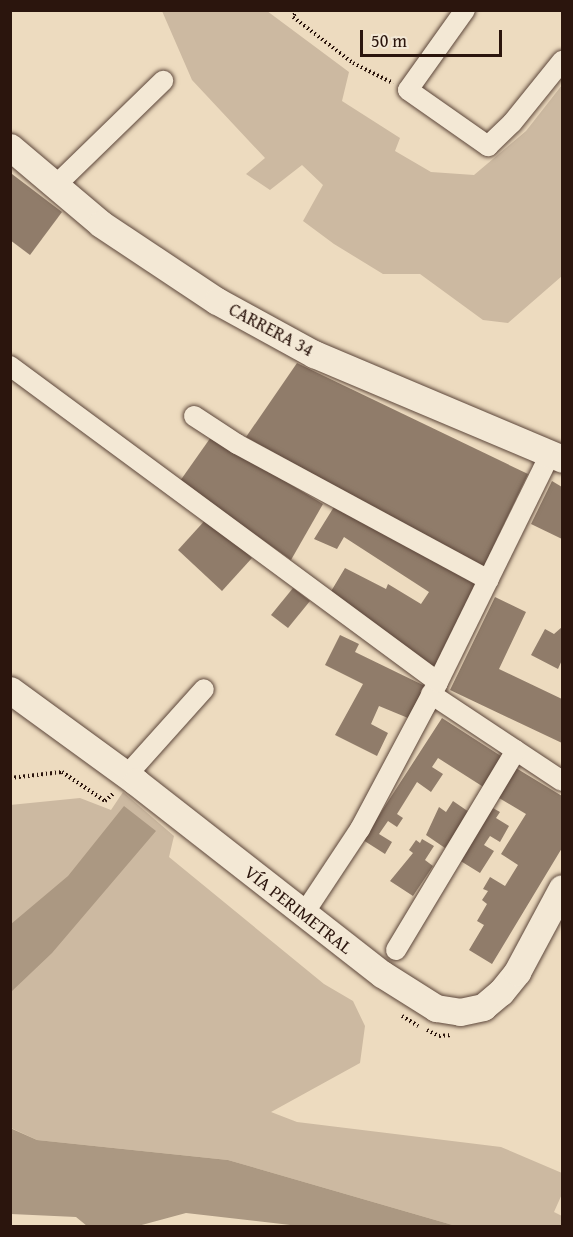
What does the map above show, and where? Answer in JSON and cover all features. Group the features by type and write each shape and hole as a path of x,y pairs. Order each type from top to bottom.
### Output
{"street":[{"path":"465,10 408,90 488,146 512,123 562,61"},
{"path":"55,186 163,81"},
{"name":"CARRERA 34","path":"10,147 55,186 157,264 304,349 556,457"},
{"path":"10,366 516,750 562,781"},
{"path":"194,416 237,444 489,580"},
{"path":"303,915 360,829 489,580 556,457"},
{"path":"129,779 204,689"},
{"name":"VÍA PERIMETRAL","path":"10,690 194,828 303,915 408,993 436,1008 460,1012 483,1007 501,992 517,972 562,888"},
{"path":"396,950 516,750"}],"path":[{"path":"297,10 293,17 353,63 408,90"},
{"path":"10,778 62,772 105,801 129,779"}],"shaded area":[{"path":"162,11 267,11 349,72 342,101 400,138 395,151 431,172 474,175 526,131 562,85 562,276 508,323 483,320 420,274 383,274 334,244 303,221 323,185 302,165 270,190 246,174 265,158 192,80"},
{"path":"123,792 174,836 169,857 324,984 353,1001 365,1026 360,1063 271,1112 297,1122 501,1147 562,1173 562,1194 554,1212 562,1216 562,1226 456,1226 228,1160 37,1140 11,1128 10,805 80,798 111,810"},
{"path":"124,806 156,831 52,953 11,992 11,924 68,876"},
{"path":"10,1128 37,1140 228,1160 456,1226 299,1226 186,1213 138,1226 87,1226 76,1217 11,1214"}],"building":[{"path":"12,174 62,212 30,255 10,240"},
{"path":"297,363 528,474 483,568 246,437"},
{"path":"211,437 323,504 291,560 180,481"},
{"path":"552,481 562,487 562,539 531,524"},
{"path":"337,502 478,582 433,670 330,593 345,568 386,589 388,584 421,604 429,592 344,537 337,549 314,539"},
{"path":"208,517 252,558 222,591 178,550"},
{"path":"293,588 310,601 288,628 271,615"},
{"path":"495,597 526,612 499,669 562,699 562,743 450,690"},
{"path":"562,627 562,660 558,669 531,655 545,629 554,634"},
{"path":"340,635 359,644 355,652 425,686 408,718 379,706 371,724 388,733 377,756 335,735 363,684 325,665"},
{"path":"442,718 504,758 485,788 438,758 432,767 443,774 431,792 417,782 397,814 403,818 397,827 388,821 379,834 392,842 385,854 363,840"},
{"path":"511,765 562,796 562,848 492,964 469,950 484,925 477,921 487,904 482,900 488,891 483,889 490,877 505,886 518,865 501,854 526,814 494,795"},
{"path":"453,801 469,812 445,848 426,835 439,807 446,812"},
{"path":"491,807 500,812 496,818 509,826 500,842 490,836 484,845 494,851 480,873 459,860"},
{"path":"422,839 434,846 425,860 433,866 413,896 390,881 413,853 409,850 416,840 420,843"}]}
